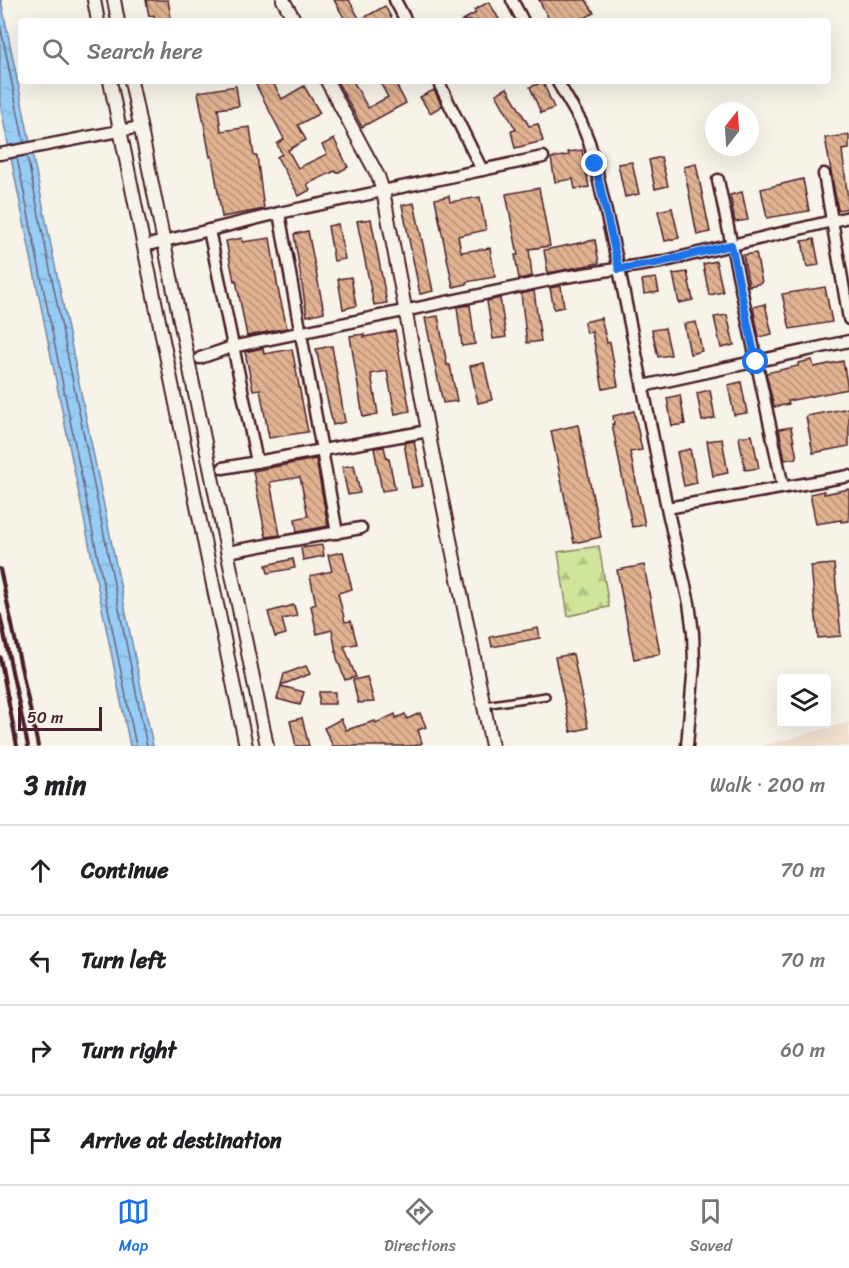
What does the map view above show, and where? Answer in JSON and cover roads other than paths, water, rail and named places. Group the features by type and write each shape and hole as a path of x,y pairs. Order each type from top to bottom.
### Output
{"street":[{"path":"94,0 97,18"},
{"path":"114,0 117,18"},
{"path":"283,0 293,18"},
{"path":"395,0 404,18"},
{"path":"512,0 521,18"},
{"path":"111,84 246,746"},
{"path":"132,84 267,746"},
{"path":"329,84 378,176 383,190 428,431 492,746"},
{"path":"439,84 482,170"},
{"path":"559,84 581,122 589,142 619,269 667,508 689,603 694,664 687,746"},
{"path":"0,154 140,127"},
{"path":"144,246 279,213 543,157"},
{"path":"824,174 849,319"},
{"path":"717,180 783,488"},
{"path":"279,213 337,532"},
{"path":"200,357 232,347 565,277 661,262 849,217"},
{"path":"209,230 257,462"},
{"path":"643,386 849,341"},
{"path":"223,468 428,431"},
{"path":"667,508 849,476"},
{"path":"227,552 361,528"}],"lane":[{"path":"484,705 546,696"}],"water":[{"path":"1,0 153,746 130,746 0,104"}],"railway":[{"path":"0,569 38,746"},
{"path":"0,615 28,746"},
{"path":"0,657 17,746"}]}
